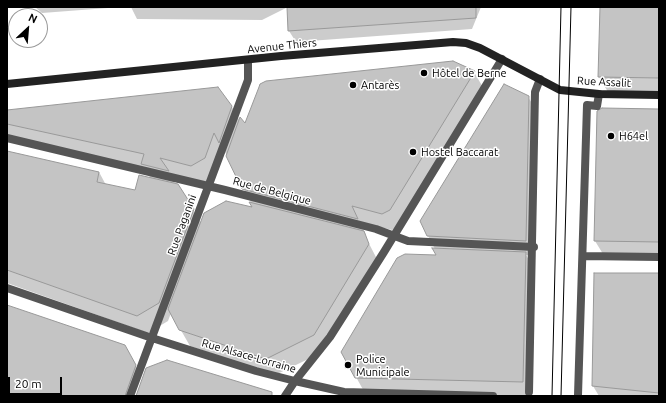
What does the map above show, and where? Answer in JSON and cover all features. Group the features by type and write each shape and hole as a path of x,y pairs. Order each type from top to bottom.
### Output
{"street":[{"name":"Avenue Thiers","path":"7,84 248,60 453,42 466,43 480,48 502,58 549,84"},
{"path":"285,396 330,337 394,236 502,58"},
{"name":"Rue Paganini","path":"130,396 248,80 248,60"},
{"path":"529,392 534,247 535,92 540,80"},
{"name":"Rue Assalit","path":"549,84 560,90 599,94 659,95"},
{"path":"578,394 586,105 597,106 599,94"},
{"name":"Rue de Belgique","path":"7,138 208,186 376,229 408,241 534,247"},
{"path":"583,256 659,257"},
{"name":"Rue Alsace-Lorraine","path":"7,288 152,338 256,371 344,392 493,396"}],"building":[{"path":"287,7 476,7 476,18 288,31"},
{"path":"600,7 659,7 659,78 598,77"},
{"path":"453,61 475,71 390,210 382,214 352,206 358,219 242,189 226,156 240,117 245,123 260,84 266,81"},
{"path":"504,84 529,96 526,241 427,236 420,221"},
{"path":"218,87 232,106 219,143 214,133 205,158 191,166 160,158 169,171 141,164 144,154 7,124 7,110"},
{"path":"602,108 659,109 659,242 594,241 597,111"},
{"path":"7,151 99,172 97,182 135,190 139,175 178,184 194,209 159,303 137,316 7,270"},
{"path":"226,201 252,207 249,202 364,231 369,244 314,335 266,359 179,330 168,309 204,213"},
{"path":"432,248 526,252 523,382 355,378 341,352 397,258 405,254 436,255"},
{"path":"594,273 659,273 659,393 592,386"},
{"path":"7,305 125,345 136,365 125,396 7,396"},
{"path":"167,360 272,392 272,396 136,396 146,368"}],"tram line":[{"path":"552,396 561,7"},
{"path":"561,396 571,7"}],"place":[{"name":"Hôtel de Berne","path":"424,73"},
{"name":"Antarès","path":"353,85"},
{"name":"H64el","path":"611,136"},
{"name":"Hostel Baccarat","path":"413,152"},
{"name":"Police Municipale","path":"348,365"}]}
